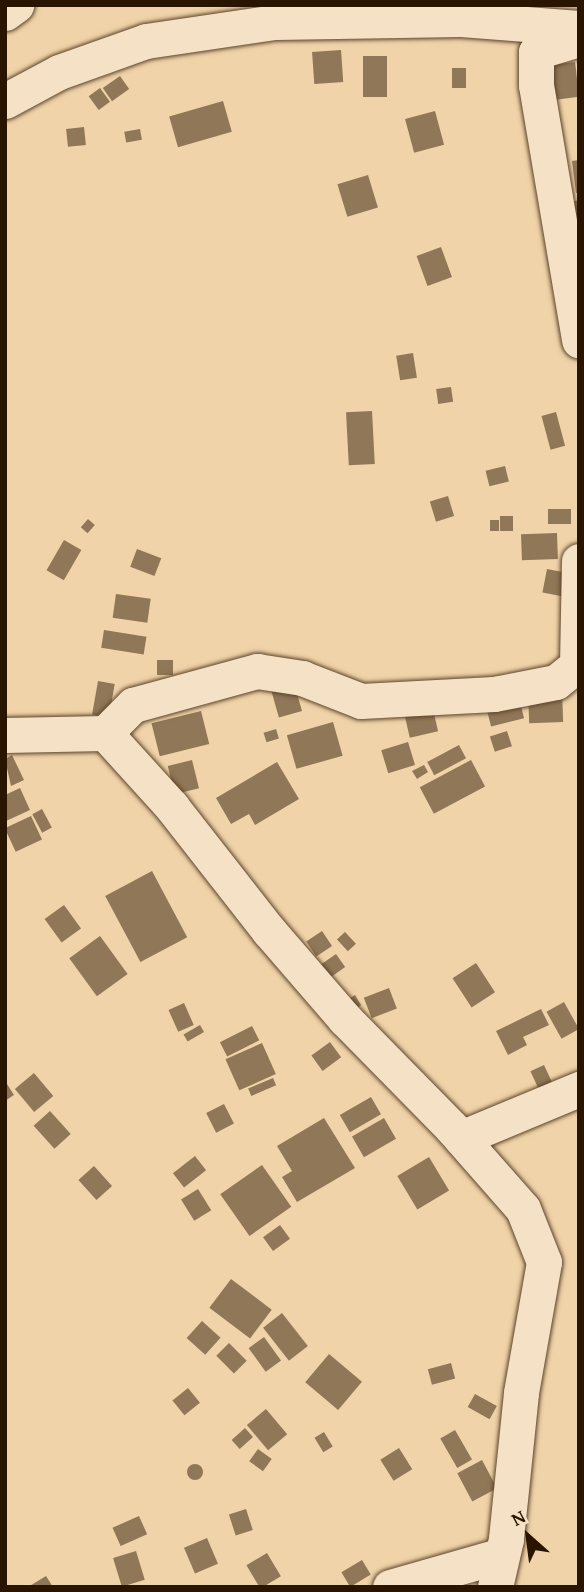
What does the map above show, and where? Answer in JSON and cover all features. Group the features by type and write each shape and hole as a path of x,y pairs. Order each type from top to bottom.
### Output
{"street":[{"path":"5,13 16,5"},
{"path":"5,102 59,72 146,41 275,22 461,19 579,28"},
{"path":"579,39 536,52 536,85 579,340"},
{"path":"5,735 105,733 133,705 257,671 302,678 361,701 494,694 556,682 577,665 579,561"},
{"path":"105,733 172,807 269,932 345,1019 461,1138 523,1209 544,1262 521,1393 498,1571 390,1587"},
{"path":"461,1138 579,1089"}],"building":[{"path":"341,50 343,82 314,84 312,52"},
{"path":"363,56 387,56 387,97 363,97"},
{"path":"575,62 579,97 548,101 543,66"},
{"path":"452,68 466,68 466,88 452,88"},
{"path":"120,76 129,89 112,101 103,88"},
{"path":"100,88 110,102 99,110 89,96"},
{"path":"223,101 232,132 178,147 169,116"},
{"path":"435,111 444,145 414,153 405,119"},
{"path":"84,127 86,145 68,147 66,129"},
{"path":"140,129 142,140 126,143 124,132"},
{"path":"579,160 579,193 576,193 572,161"},
{"path":"368,175 378,208 347,217 337,184"},
{"path":"579,200 579,227 573,228 567,203"},
{"path":"441,247 452,277 428,286 417,256"},
{"path":"413,353 417,378 400,380 396,356"},
{"path":"451,387 453,402 438,404 436,389"},
{"path":"372,411 375,464 349,465 346,412"},
{"path":"556,412 565,446 551,450 542,416"},
{"path":"505,466 509,482 489,486 486,471"},
{"path":"448,496 454,516 436,522 430,502"},
{"path":"548,509 571,509 571,524 548,524"},
{"path":"500,516 513,516 513,531 500,531"},
{"path":"88,519 95,525 88,533 81,527"},
{"path":"490,520 499,520 499,531 490,531"},
{"path":"557,533 558,559 522,560 521,534"},
{"path":"64,540 81,550 64,580 47,570"},
{"path":"137,549 161,558 154,576 130,567"},
{"path":"547,569 568,573 563,597 542,593"},
{"path":"116,594 151,599 147,623 113,618"},
{"path":"104,630 146,637 144,655 101,648"},
{"path":"157,660 173,660 173,675 157,675"},
{"path":"98,681 115,684 109,717 92,714"},
{"path":"294,683 302,711 279,717 271,690"},
{"path":"562,689 563,722 529,723 528,690"},
{"path":"518,694 524,718 491,726 485,702"},
{"path":"432,705 438,731 410,738 404,712"},
{"path":"201,711 209,744 160,756 152,723"},
{"path":"333,722 343,756 297,769 287,735"},
{"path":"276,729 279,739 266,742 264,733"},
{"path":"507,731 512,746 495,752 490,737"},
{"path":"408,742 415,765 388,773 381,750"},
{"path":"459,745 466,758 434,775 427,762"},
{"path":"12,755 24,780 11,786 5,759"},
{"path":"192,760 199,788 175,794 168,766"},
{"path":"471,760 485,786 434,814 420,787"},
{"path":"277,762 299,799 255,825 249,814 231,824 216,798"},
{"path":"424,765 428,772 417,779 412,771"},
{"path":"20,788 30,810 6,821 5,795"},
{"path":"42,809 52,828 42,833 32,814"},
{"path":"31,816 42,840 16,852 5,828"},
{"path":"152,871 187,937 140,962 105,896"},
{"path":"64,905 81,928 62,943 45,919"},
{"path":"322,931 332,946 316,957 306,942"},
{"path":"345,932 356,944 348,951 337,940"},
{"path":"100,936 128,974 97,996 69,958"},
{"path":"336,954 345,967 322,983 313,970"},
{"path":"476,963 495,992 472,1008 453,978"},
{"path":"389,988 397,1009 372,1018 364,998"},
{"path":"355,995 361,1005 353,1010 347,1000"},
{"path":"564,1002 579,1029 562,1039 547,1012"},
{"path":"184,1003 194,1025 178,1032 168,1010"},
{"path":"541,1009 549,1025 523,1037 527,1045 508,1055 496,1031"},
{"path":"200,1025 204,1032 188,1041 184,1034"},
{"path":"252,1026 259,1040 227,1057 220,1042"},
{"path":"330,1042 341,1057 323,1071 311,1056"},
{"path":"262,1043 276,1074 239,1090 225,1059"},
{"path":"544,1065 555,1089 541,1095 530,1071"},
{"path":"34,1073 53,1096 34,1112 15,1089"},
{"path":"273,1078 276,1085 251,1096 248,1089"},
{"path":"7,1084 14,1095 5,1101 5,1085"},
{"path":"371,1097 381,1114 350,1132 340,1115"},
{"path":"224,1104 234,1124 216,1133 206,1113"},
{"path":"50,1111 71,1134 54,1149 34,1126"},
{"path":"324,1118 355,1168 297,1202 282,1177 292,1171 277,1146"},
{"path":"384,1118 396,1139 364,1157 352,1136"},
{"path":"195,1156 206,1170 184,1187 173,1173"},
{"path":"429,1157 449,1190 417,1209 397,1176"},
{"path":"262,1165 291,1207 249,1236 220,1194"},
{"path":"94,1166 112,1186 96,1200 78,1180"},
{"path":"198,1189 211,1210 194,1221 181,1200"},
{"path":"280,1225 290,1239 273,1251 263,1237"},
{"path":"231,1279 272,1310 250,1338 209,1308"},
{"path":"282,1313 308,1346 289,1361 263,1328"},
{"path":"202,1321 221,1338 205,1355 187,1338"},
{"path":"264,1337 281,1360 266,1372 249,1348"},
{"path":"229,1343 247,1361 234,1373 216,1356"},
{"path":"329,1354 362,1382 338,1410 305,1382"},
{"path":"451,1363 455,1378 432,1385 428,1369"},
{"path":"188,1388 200,1403 184,1415 172,1401"},
{"path":"475,1394 497,1406 490,1419 468,1407"},
{"path":"266,1409 287,1434 268,1450 247,1425"},
{"path":"245,1428 253,1437 240,1449 232,1440"},
{"path":"455,1430 472,1459 457,1468 440,1438"},
{"path":"324,1432 333,1447 323,1452 315,1438"},
{"path":"399,1448 412,1469 394,1481 380,1460"},
{"path":"258,1449 272,1459 263,1471 249,1461"},
{"path":"482,1460 497,1488 472,1501 457,1473"},
{"path":"195,1464 203,1472 195,1480 187,1472"},
{"path":"246,1509 253,1530 236,1535 229,1515"},
{"path":"139,1516 147,1534 121,1546 113,1528"},
{"path":"207,1538 218,1564 195,1574 184,1548"},
{"path":"136,1551 145,1580 122,1587 113,1558"},
{"path":"267,1553 281,1576 259,1587 246,1565"},
{"path":"362,1560 371,1575 350,1587 341,1572"},
{"path":"46,1576 53,1587 28,1587"}]}
